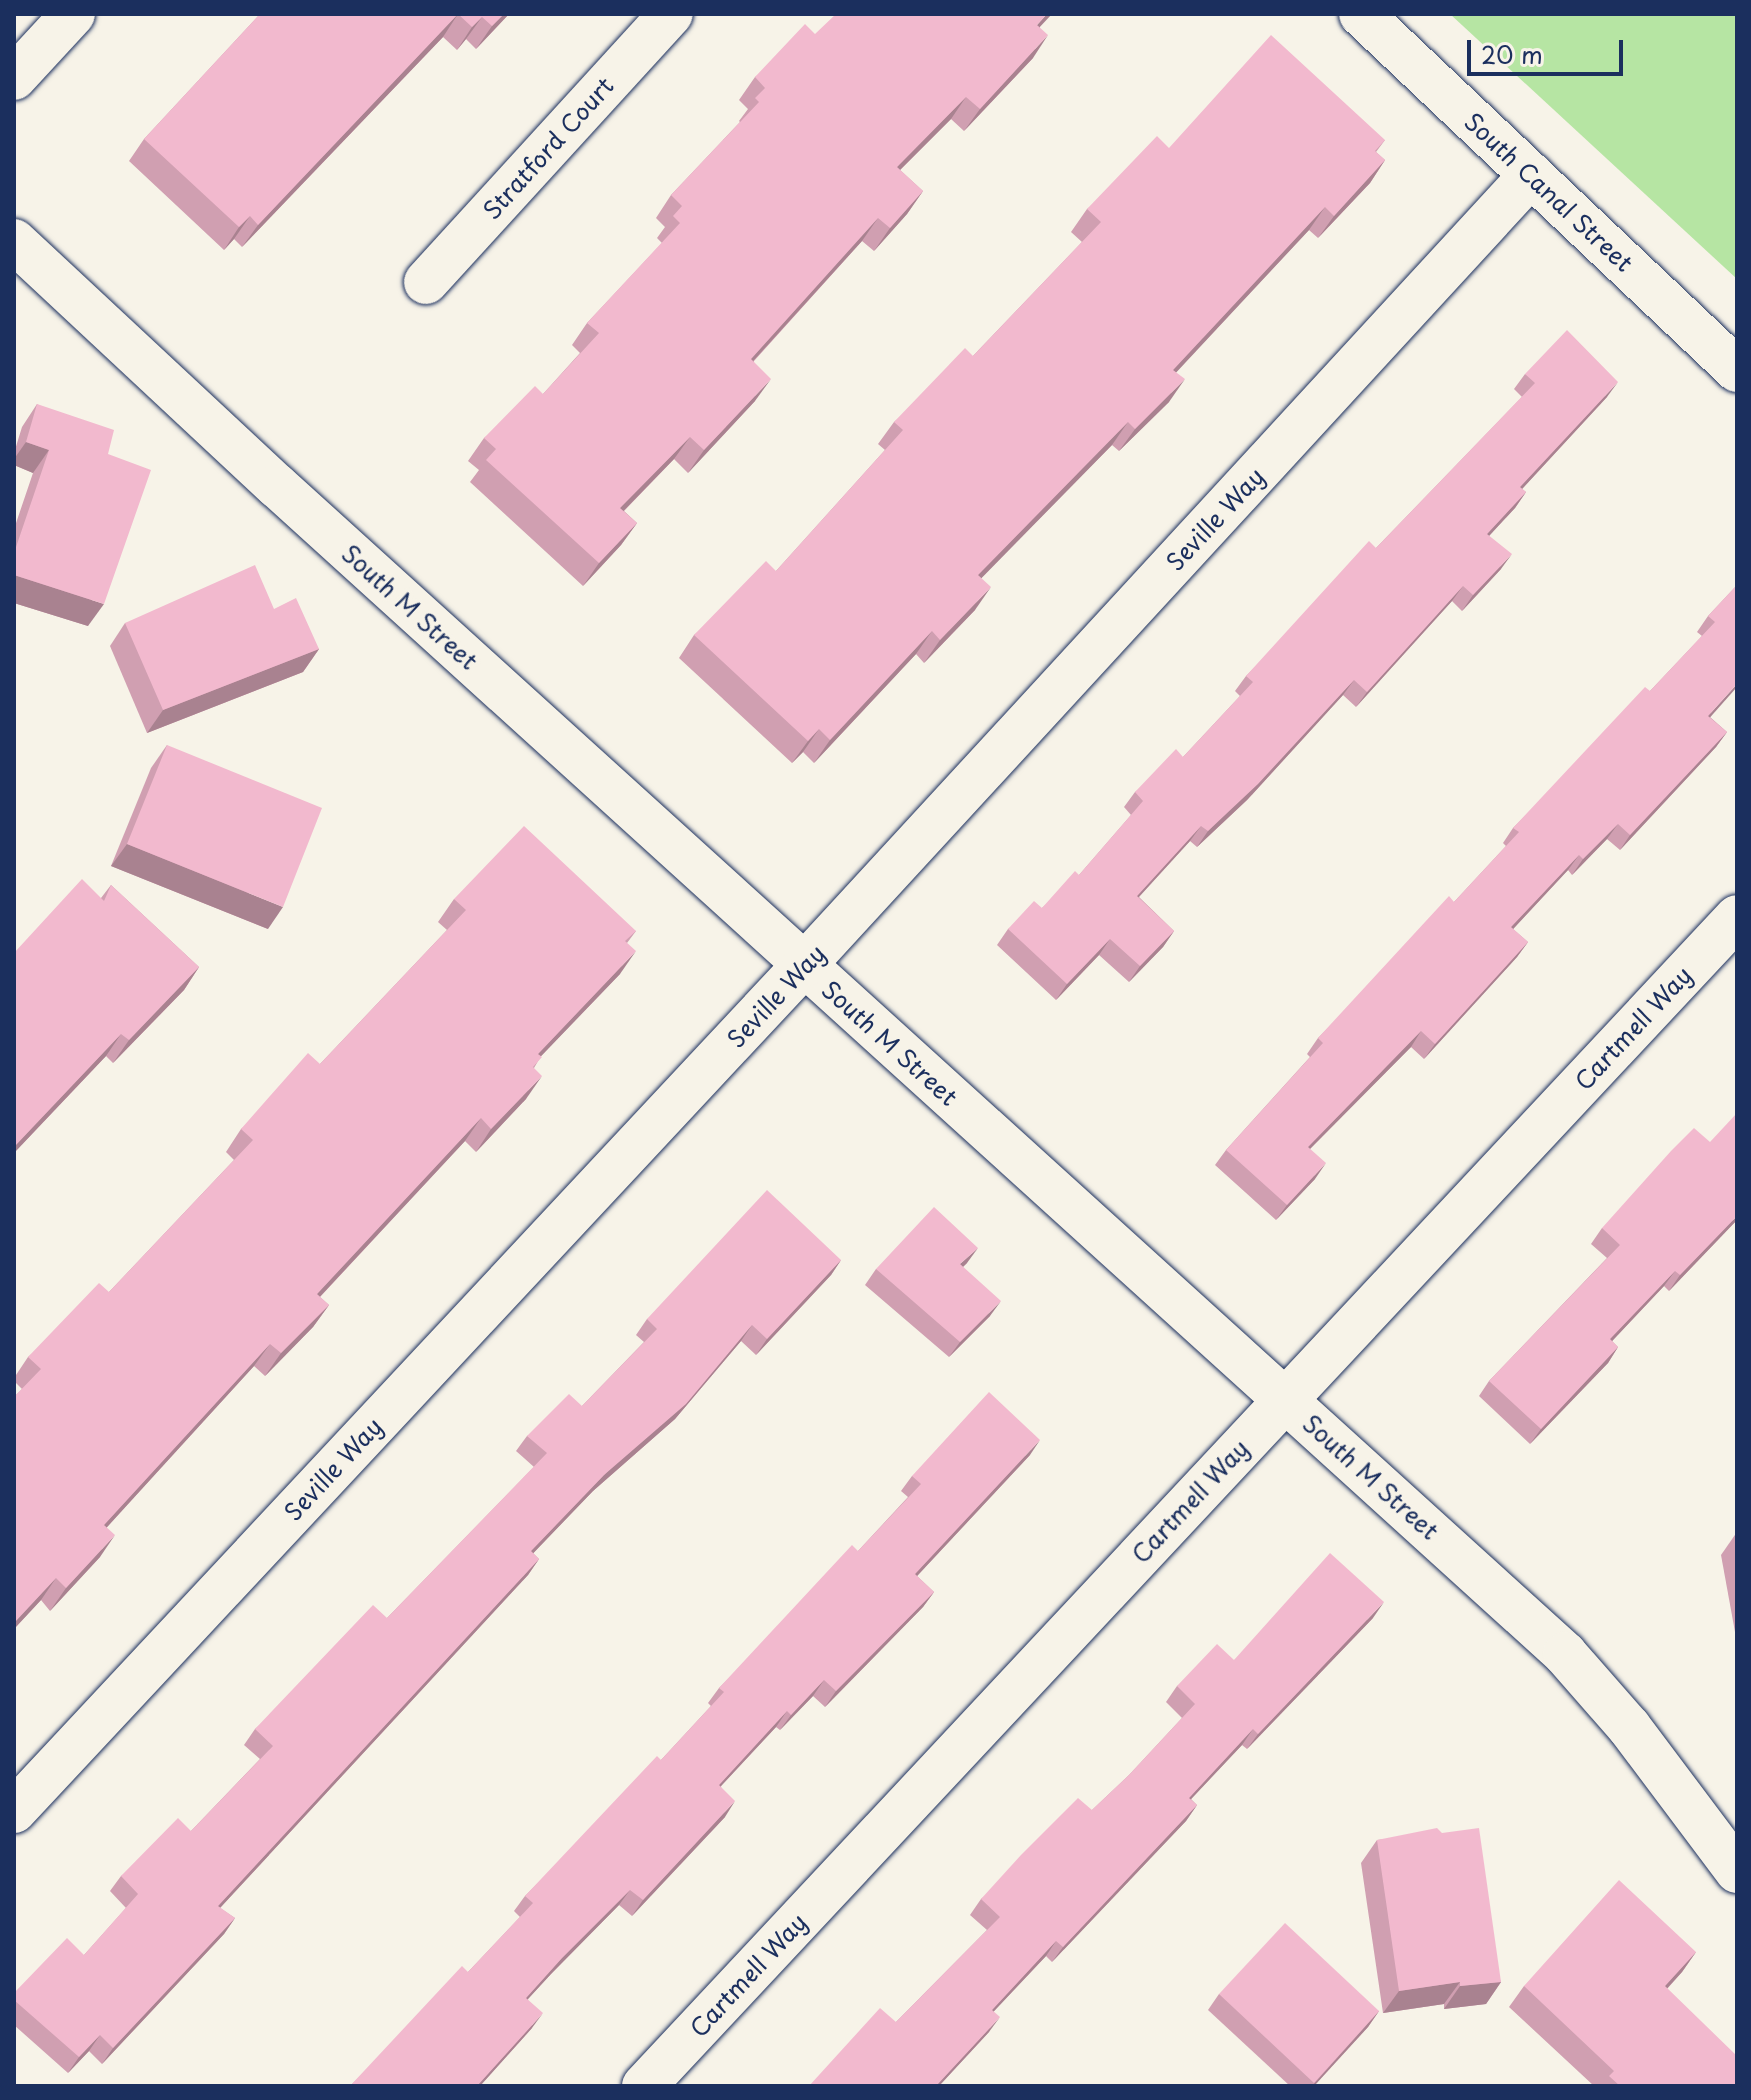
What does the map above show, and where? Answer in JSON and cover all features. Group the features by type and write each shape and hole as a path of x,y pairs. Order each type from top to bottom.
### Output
{"street":[{"path":"14,78 73,14"},
{"name":"Stratford Court","path":"426,282 671,14"},
{"name":"South Canal Street","path":"1361,14 1737,370"},
{"name":"Seville Way","path":"14,1811 804,965 1531,175"},
{"name":"South M Street","path":"14,241 277,486 1565,1654 1629,1727 1737,1871"},
{"name":"Cartmell Way","path":"644,2086 1737,917"}],"green space":[{"path":"1450,14 1737,14 1737,279"}],"building":[{"path":"260,14 458,14 258,225 250,216 239,227 144,139"},
{"path":"458,14 504,14 492,26 482,17 472,27"},
{"path":"836,14 1047,14 1037,25 1048,35 980,109 966,97 897,167 923,191 890,228 878,218 751,359 771,379 704,450 690,437 620,508 637,523 599,563 486,460 496,449 484,438 535,386 543,394 599,333 587,323 680,223 673,216 682,206 671,195 759,102 755,98 765,88 755,77 805,24 815,34"},
{"path":"1271,35 1385,140 1375,151 1385,160 1334,216 1325,207 1173,370 1185,379 1135,429 1128,422 978,575 991,587 940,640 932,631 830,740 819,729 808,741 694,635 766,561 776,571 903,430 894,422 965,348 973,356 1101,222 1087,209 1157,136 1169,148"},
{"path":"1567,330 1618,382 1520,487 1526,492 1487,534 1512,554 1473,595 1463,586 1367,692 1354,680 1258,784 1208,831 1201,826 1137,896 1174,931 1140,966 1110,939 1067,984 1008,929 1034,901 1042,908 1075,871 1079,875 1143,801 1135,792 1176,749 1183,757 1253,682 1246,676 1369,541 1376,548 1535,383 1525,374"},
{"path":"37,404 114,430 108,454 151,470 104,604 14,575 14,553 49,450 26,442"},
{"path":"255,565 274,609 296,598 319,649 163,710 125,623"},
{"path":"1737,585 1737,684 1708,716 1727,732 1630,835 1618,824 1583,859 1579,855 1511,927 1528,942 1435,1044 1421,1031 1308,1147 1326,1163 1287,1205 1226,1150 1323,1043 1318,1038 1449,896 1454,902 1519,832 1513,828 1645,687 1650,691 1715,622 1708,616"},
{"path":"167,745 322,808 283,907 127,844"},
{"path":"524,826 636,931 625,941 636,951 538,1054 542,1057 533,1067 542,1076 491,1129 481,1118 317,1294 329,1305 281,1353 270,1344 104,1525 115,1535 66,1588 56,1578 14,1623 14,1397 41,1369 28,1357 99,1283 109,1292 253,1140 241,1129 308,1053 320,1064 466,910 454,899"},
{"path":"82,879 104,901 111,885 199,967 129,1040 121,1034 14,1147 14,953"},
{"path":"1737,1113 1737,1216 1680,1275 1675,1271 1610,1339 1618,1347 1541,1429 1489,1381 1620,1245 1602,1228 1671,1151 1694,1128 1710,1142"},
{"path":"767,1190 841,1260 767,1339 752,1325 686,1404 604,1475 531,1551 539,1559 218,1906 235,1918 113,2048 100,2035 79,2057 14,2000 14,1993 67,1938 84,1955 138,1894 121,1876 178,1818 191,1831 273,1746 255,1729 373,1605 387,1618 547,1453 527,1436 569,1394 582,1406 657,1329 647,1319"},
{"path":"934,1207 978,1248 960,1264 1001,1301 960,1342 876,1269"},
{"path":"989,1392 1040,1440 915,1574 934,1592 836,1691 824,1680 791,1715 787,1711 719,1785 735,1801 643,1900 630,1890 526,1998 543,2013 477,2086 350,2086 462,1966 468,1972 533,1903 525,1896 657,1756 661,1760 724,1692 719,1688 852,1545 858,1551 921,1484 912,1476"},
{"path":"1330,1553 1384,1602 1258,1734 1253,1729 1189,1798 1197,1805 1063,1947 1056,1941 992,2010 1000,2017 936,2086 809,2086 880,2008 896,2022 1000,1917 981,1899 1078,1798 1092,1810 1129,1775 1195,1704 1177,1686 1217,1644 1234,1660"},
{"path":"1437,1828 1442,1833 1479,1828 1501,1982 1460,1986 1460,1982 1399,1991 1377,1840"},
{"path":"1619,1880 1696,1952 1665,1986 1737,2056 1737,2086 1620,2086 1609,2076 1614,2071 1524,1986"},
{"path":"1285,1923 1379,2011 1314,2083 1219,1994"}]}
